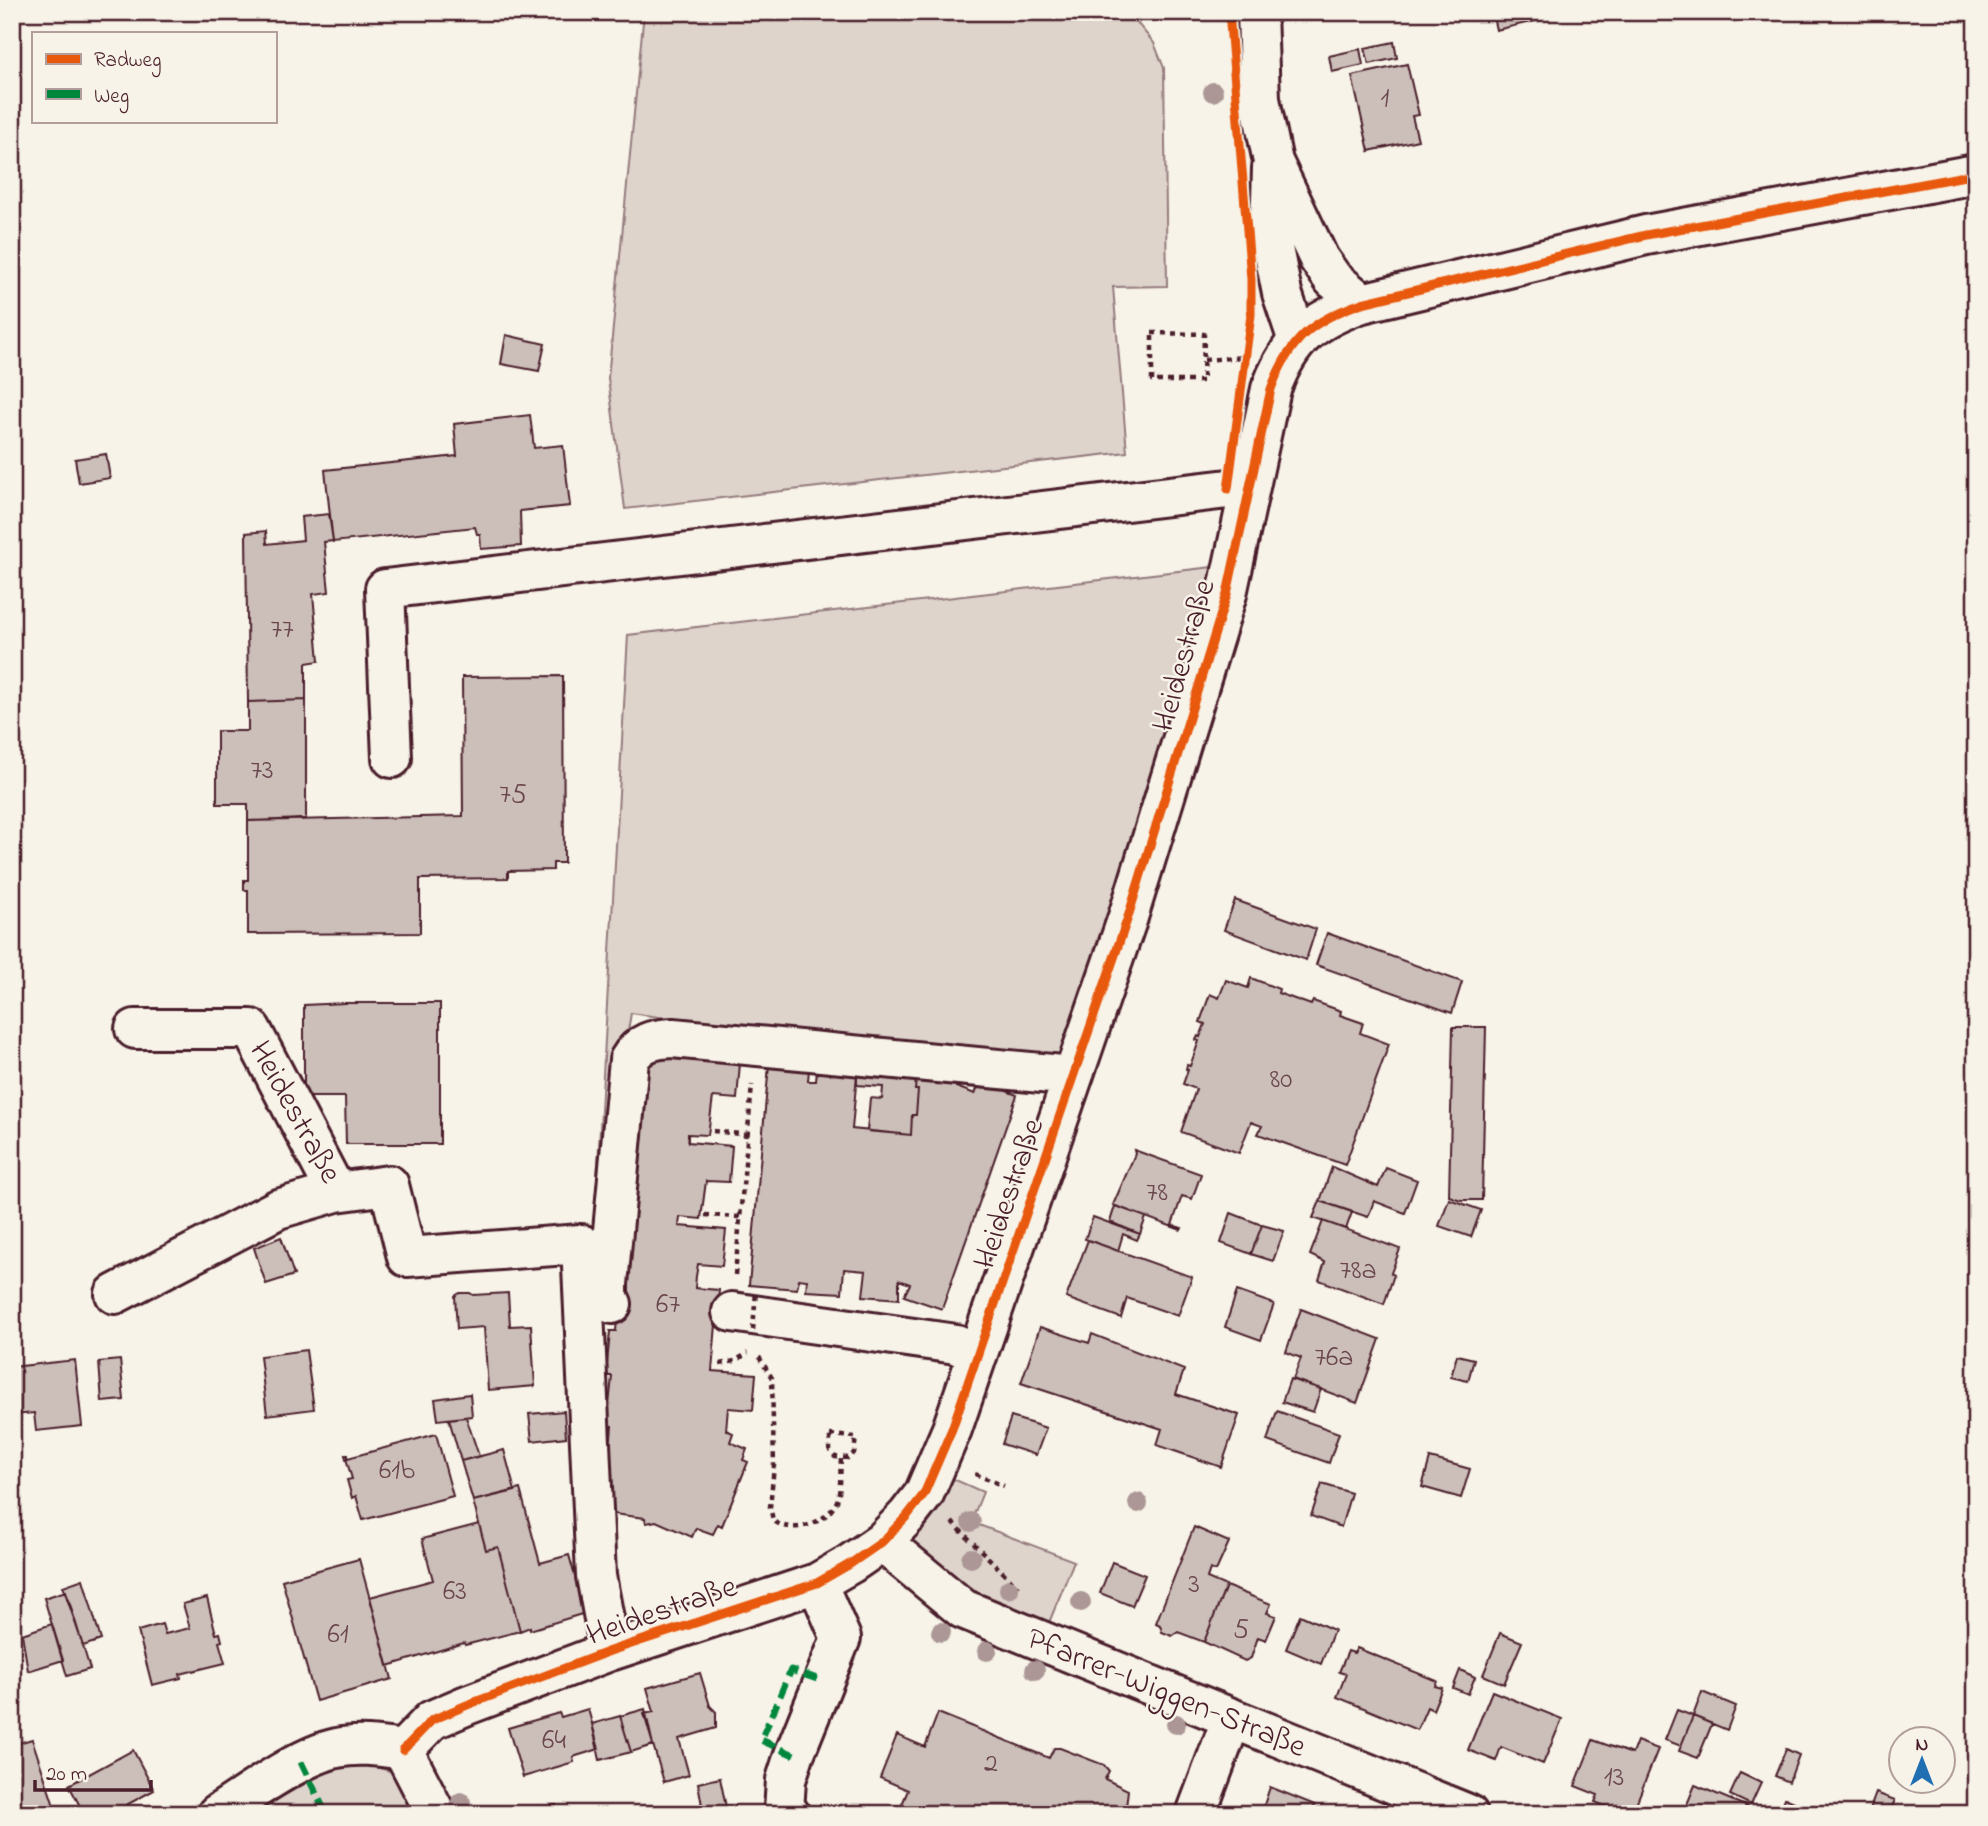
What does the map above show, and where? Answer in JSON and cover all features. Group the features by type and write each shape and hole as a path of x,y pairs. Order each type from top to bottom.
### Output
{"street":[{"path":"1257,12 1256,47 1260,99 1273,162 1319,259 1333,279 1362,303"},
{"path":"1273,162 1270,233 1282,293 1298,341"},
{"name":"Heidestraße","path":"403,1750 432,1720 610,1651 817,1583 882,1542 908,1516 923,1494 952,1429 1128,917 1223,607 1271,388 1279,366 1312,326 1362,303 1646,235 1976,173"},
{"path":"392,758 385,589 1249,488"},
{"name":"Heidestraße","path":"135,1028 251,1029 336,1192 389,1185 407,1257 581,1244 596,1576 610,1651"},
{"path":"612,1304 608,1296 608,1284 629,1060 635,1050 655,1039 673,1038 1073,1076"},
{"path":"115,1294 278,1209 336,1192"},
{"path":"748,1318 956,1344 977,1354"},
{"name":"Pfarrer-Wiggen-Straße","path":"882,1542 963,1609 1468,1814"},
{"path":"790,1814 784,1811 786,1780 841,1638 817,1583"},
{"path":"1196,1814 1232,1718"},
{"path":"217,1814 301,1762 337,1748 370,1746 403,1750 436,1814"}],"path":[{"path":"1152,333 1204,334 1203,360 1203,381 1152,381 1152,333"},
{"path":"1243,370 1246,346"},
{"path":"1203,360 1245,357"},
{"path":"748,1318 740,1217 756,1046"},
{"path":"713,1131 748,1135"},
{"path":"705,1215 740,1217"},
{"path":"720,1364 735,1361 752,1351 764,1363 772,1378 774,1466 770,1507 776,1523 788,1528 805,1526 815,1522 832,1508 838,1498 841,1459"},
{"path":"830,1435 856,1437 854,1453 841,1459 830,1451 830,1435"},
{"path":"923,1494 1021,1590"}],"shaded area":[{"path":"644,12 1117,12 1133,18 1154,43 1164,68 1167,286 1113,287 1127,452 625,509 608,378"},
{"path":"1213,567 1060,1077 631,1013 594,1234 628,635"},
{"path":"935,1471 983,1492 971,1522 1074,1561 1042,1640 882,1542"},
{"path":"364,1764 390,1771 425,1793 436,1814 251,1814 335,1767"}],"building":[{"path":"1492,12 1574,12 1496,30"},
{"path":"1394,42 1397,58 1369,64 1365,48"},
{"path":"1360,49 1363,65 1332,72 1329,56"},
{"path":"1407,64 1419,115 1412,116 1418,140 1369,151 1352,76"},
{"path":"506,335 545,344 539,371 501,364"},
{"path":"530,415 534,448 563,445 570,506 520,511 521,546 481,549 480,534 477,534 475,527 333,542 325,470 457,456 454,424"},
{"path":"106,454 110,478 79,483 75,459"},
{"path":"329,514 333,541 324,542 329,592 313,594 319,661 306,663 306,700 248,702 246,533 266,531 267,544 303,540 301,517"},
{"path":"563,676 564,863 553,863 553,870 508,871 508,878 420,879 420,933 248,934 248,890 244,890 244,880 248,880 248,821 463,816 462,677"},
{"path":"306,700 306,819 248,821 248,804 217,804 217,731 248,731 248,702"},
{"path":"1235,900 1316,929 1306,960 1224,930"},
{"path":"1327,933 1462,982 1452,1013 1316,965"},
{"path":"1251,978 1279,989 1278,993 1311,1005 1313,1001 1341,1011 1340,1015 1363,1023 1360,1033 1389,1044 1345,1165 1258,1134 1262,1126 1251,1122 1239,1153 1181,1132 1196,1089 1183,1084 1188,1070 1186,1069 1187,1065 1190,1066 1199,1041 1196,1040 1205,1024 1200,1022 1210,994 1219,998 1226,980 1248,988"},
{"path":"440,1003 440,1144 346,1144 345,1097 304,1097 304,1005"},
{"path":"1453,1027 1486,1027 1482,1200 1461,1200 1449,1196"},
{"path":"640,1057 740,1063 737,1099 713,1097 708,1135 688,1134 688,1142 732,1146 729,1182 706,1181 701,1219 680,1217 679,1226 726,1230 722,1266 698,1264 695,1288 719,1290 712,1371 756,1374 753,1410 728,1408 726,1430 733,1433 730,1442 747,1449 743,1460 748,1462 722,1526 718,1524 713,1534 696,1528 692,1537 656,1521 646,1523 645,1518 605,1513 612,1426 607,1426 612,1376 606,1376 610,1331 616,1331"},
{"path":"769,1065 809,1069 808,1081 816,1081 817,1070 857,1074 852,1129 911,1135 912,1115 916,1115 916,1079 956,1082 956,1087 975,1094 980,1081 1017,1095 942,1309 904,1296 910,1284 899,1280 899,1299 863,1296 866,1271 844,1269 842,1293 806,1291 807,1280 799,1279 797,1289 749,1285"},
{"path":"857,1074 916,1079 916,1115 912,1115 911,1135 867,1131 870,1098 882,1099 883,1087 857,1085"},
{"path":"1134,1150 1201,1174 1192,1199 1182,1196 1172,1225 1182,1228 1181,1230 1113,1205 1135,1154"},
{"path":"1332,1167 1378,1187 1386,1168 1417,1180 1405,1213 1374,1201 1368,1217 1320,1201"},
{"path":"1449,1199 1481,1210 1471,1237 1439,1226"},
{"path":"1320,1201 1352,1212 1346,1229 1313,1218"},
{"path":"1115,1206 1146,1217 1140,1234 1110,1222"},
{"path":"1231,1213 1262,1225 1251,1254 1221,1243"},
{"path":"1093,1217 1140,1234 1137,1240 1123,1234 1118,1251 1085,1239"},
{"path":"1323,1221 1400,1249 1384,1304 1319,1280 1325,1262 1310,1255"},
{"path":"1262,1225 1284,1231 1273,1261 1251,1254"},
{"path":"281,1237 294,1275 266,1284 254,1248"},
{"path":"1088,1240 1192,1277 1178,1316 1127,1298 1121,1318 1066,1298"},
{"path":"1237,1291 1274,1304 1261,1340 1225,1327"},
{"path":"460,1293 508,1293 510,1326 531,1325 535,1386 488,1390 484,1327 457,1329 455,1296"},
{"path":"1301,1309 1380,1339 1357,1403 1293,1379 1301,1358 1286,1352"},
{"path":"1040,1327 1089,1343 1092,1334 1184,1370 1176,1394 1239,1415 1221,1467 1157,1445 1162,1429 1021,1383"},
{"path":"306,1350 314,1409 267,1415 260,1356"},
{"path":"1457,1355 1474,1359 1468,1381 1451,1377"},
{"path":"75,1360 82,1426 36,1431 34,1413 14,1415 12,1367"},
{"path":"120,1360 124,1400 102,1402 99,1362"},
{"path":"1290,1379 1321,1389 1313,1412 1282,1402"},
{"path":"470,1394 472,1416 438,1420 435,1399"},
{"path":"564,1411 566,1437 532,1441 529,1414"},
{"path":"1277,1411 1339,1433 1329,1463 1267,1441"},
{"path":"14,1413 19,1464 12,1464"},
{"path":"466,1417 479,1456 461,1461 449,1419"},
{"path":"1011,1417 1046,1428 1036,1455 1002,1444"},
{"path":"436,1434 453,1496 363,1520 356,1496 352,1498 347,1480 352,1479 345,1455 348,1455 348,1458"},
{"path":"504,1450 515,1491 473,1501 461,1461"},
{"path":"1430,1458 1470,1469 1461,1498 1422,1487"},
{"path":"1322,1484 1351,1493 1341,1527 1311,1516"},
{"path":"520,1489 540,1563 569,1555 585,1613 520,1631 498,1547 486,1550 473,1501"},
{"path":"479,1524 486,1550 498,1547 520,1631 465,1645 464,1643 388,1666 370,1597 433,1580 422,1539"},
{"path":"1194,1527 1229,1542 1216,1571 1210,1569 1207,1578 1226,1586 1204,1642 1178,1632 1172,1636 1162,1632 1160,1625 1156,1623"},
{"path":"359,1559 392,1679 316,1701 282,1580"},
{"path":"1112,1562 1145,1575 1132,1606 1100,1593"},
{"path":"83,1579 101,1640 83,1646 63,1586"},
{"path":"1226,1586 1271,1604 1267,1613 1276,1616 1266,1640 1258,1637 1251,1658 1245,1661 1204,1642"},
{"path":"66,1591 90,1669 67,1676 44,1598"},
{"path":"207,1598 216,1634 220,1633 222,1641 219,1642 225,1663 180,1674 181,1678 152,1685 138,1631 162,1624 165,1634 190,1628 183,1604"},
{"path":"1300,1615 1334,1630 1321,1664 1286,1649"},
{"path":"52,1624 63,1660 28,1671 22,1634"},
{"path":"1500,1633 1522,1642 1504,1684 1483,1675"},
{"path":"1357,1648 1437,1681 1435,1686 1442,1688 1433,1710 1427,1707 1417,1730 1337,1697 1346,1674 1339,1672 1348,1651 1354,1653"},
{"path":"1460,1670 1475,1677 1468,1694 1453,1688"},
{"path":"700,1673 710,1706 716,1712 716,1728 679,1739 689,1775 664,1782 644,1714 654,1712 647,1688"},
{"path":"1492,1691 1562,1719 1543,1764 1501,1747 1496,1761 1468,1750"},
{"path":"1702,1692 1736,1706 1727,1730 1693,1716"},
{"path":"588,1709 599,1749 573,1757 574,1762 523,1777 508,1728 559,1713 561,1717"},
{"path":"645,1709 653,1745 631,1752 620,1716"},
{"path":"1677,1710 1693,1716 1681,1746 1665,1740"},
{"path":"938,1713 1049,1758 1054,1748 1060,1748 1104,1765 1109,1771 1105,1779 1128,1790 1126,1807 1119,1814 898,1814 908,1790 880,1778 897,1735 925,1747"},
{"path":"620,1716 631,1752 600,1760 592,1724"},
{"path":"1693,1716 1712,1724 1698,1758 1679,1751"},
{"path":"32,1739 56,1812 51,1814 14,1814 12,1808 12,1745"},
{"path":"1593,1740 1632,1754 1637,1741 1658,1749 1632,1814 1625,1814 1595,1802 1598,1795 1575,1786"},
{"path":"1786,1749 1799,1755 1789,1782 1775,1776"},
{"path":"133,1750 154,1790 110,1814 84,1814 69,1785"},
{"path":"1740,1773 1761,1783 1751,1805 1730,1795"},
{"path":"720,1778 726,1807 703,1811 698,1783"},
{"path":"1695,1785 1748,1807 1745,1814 1683,1814"},
{"path":"1270,1787 1315,1805 1312,1814 1250,1814 1252,1807 1262,1811"},
{"path":"1876,1793 1895,1800 1889,1814 1868,1814"},
{"path":"1785,1798 1799,1804 1795,1814 1779,1814"},
{"path":"556,1805 557,1814 523,1814 522,1810"}],"marked path":[{"path":"794,1755 761,1740 791,1670 823,1681"},
{"path":"301,1762 326,1814"}],"cycle path":[{"path":"1228,489 1251,315 1251,279 1229,12"},
{"path":"403,1750 432,1720 467,1705 610,1651 817,1583 882,1542 924,1494 952,1429 1128,917 1227,594 1271,389 1286,356 1305,333 1330,316 1362,303 1646,235 1976,174"}]}
